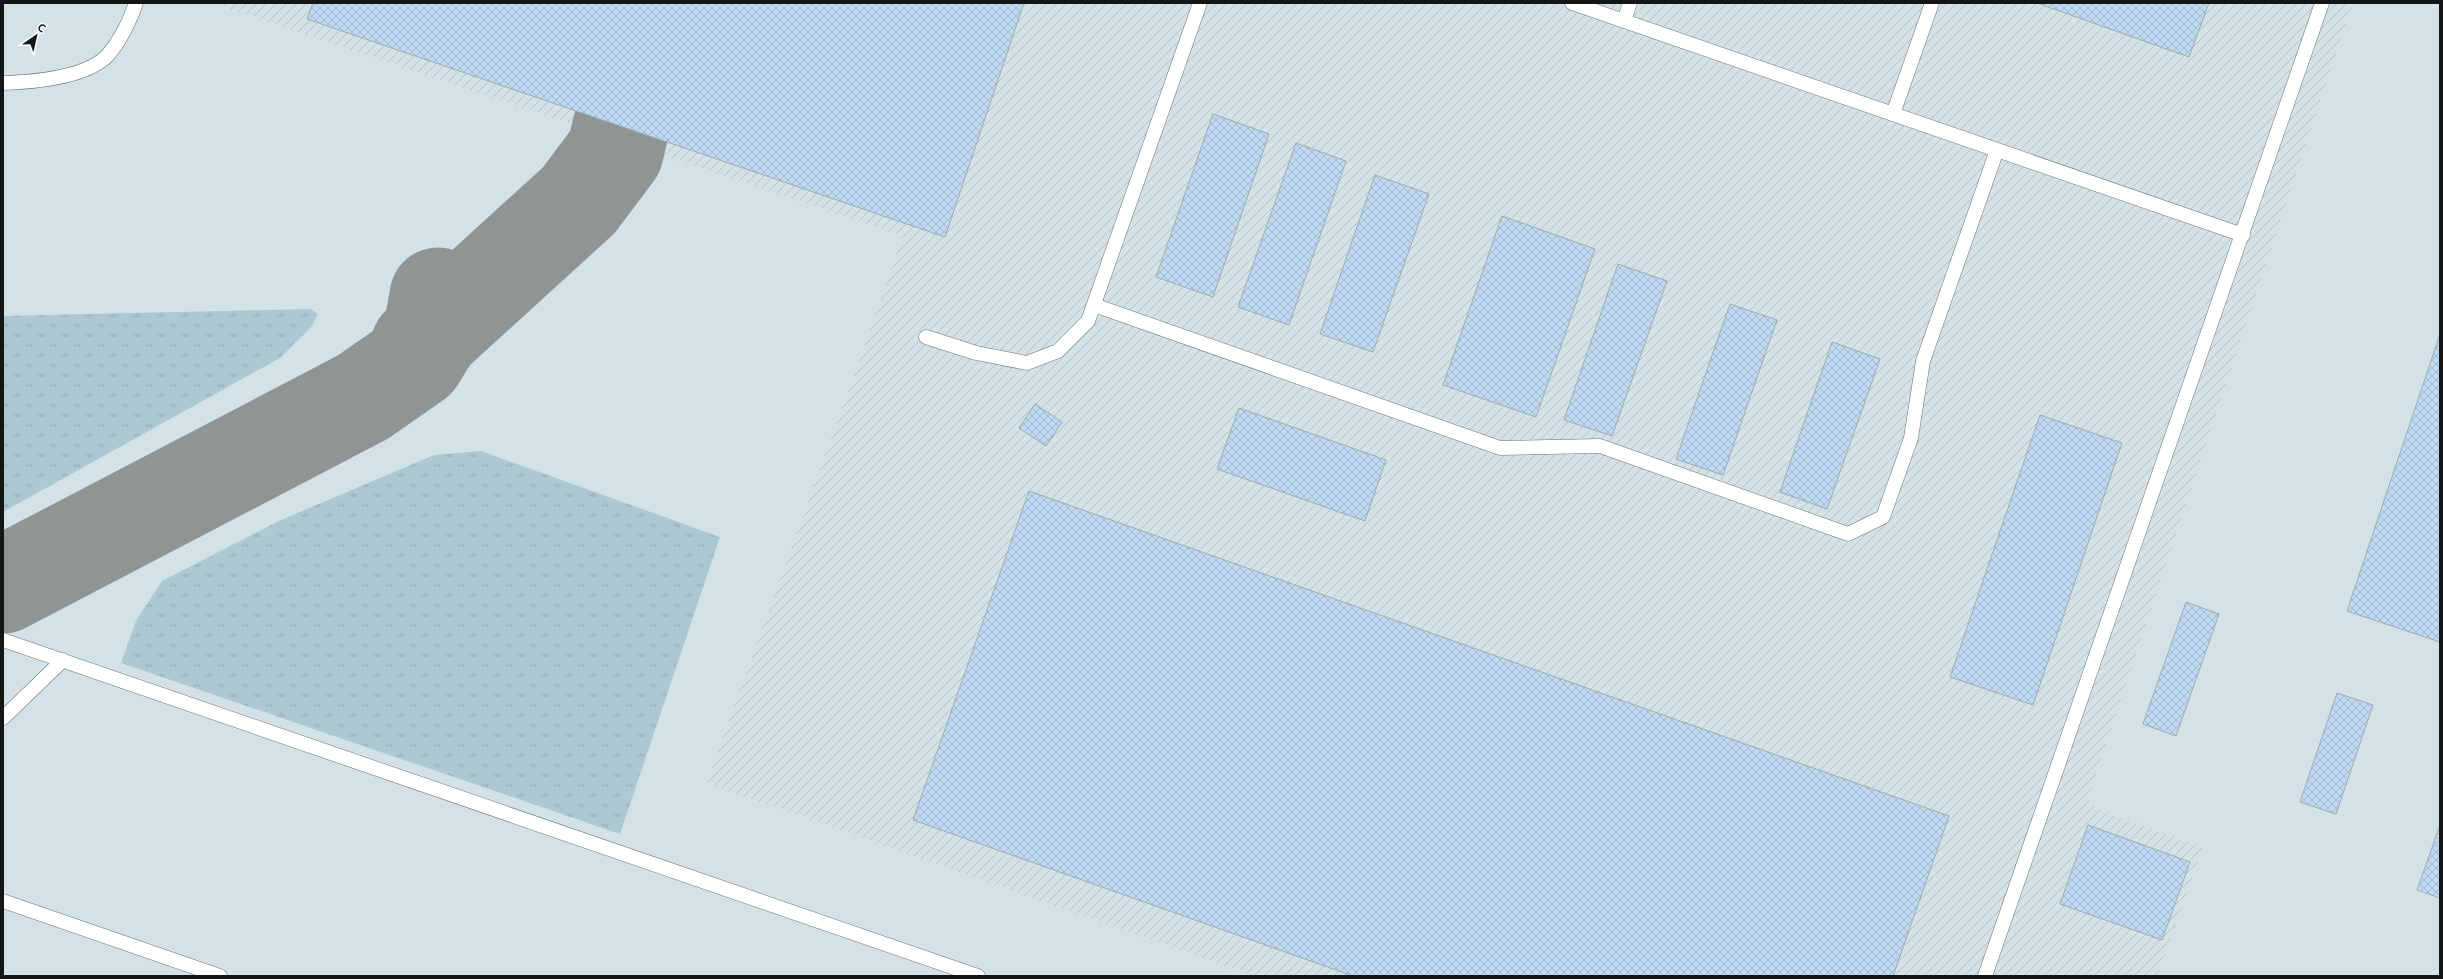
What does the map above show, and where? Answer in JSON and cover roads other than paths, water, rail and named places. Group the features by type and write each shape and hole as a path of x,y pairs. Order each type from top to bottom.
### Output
{"lane":[{"path":"3,83 70,74 98,63 108,54 119,39 136,3"},
{"path":"926,337 976,353 1027,363 1058,351 1074,338 1088,322 1200,3"},
{"path":"1572,3 2243,235"},
{"path":"1624,21 1630,3"},
{"path":"1893,114 1932,3"},
{"path":"1985,976 2243,235 2322,3"},
{"path":"1094,305 1500,448 1600,446 1848,534 1883,517 1911,438 1923,361 1997,150"},
{"path":"3,640 978,976"},
{"path":"3,718 63,660"},
{"path":"3,901 220,976"}]}
